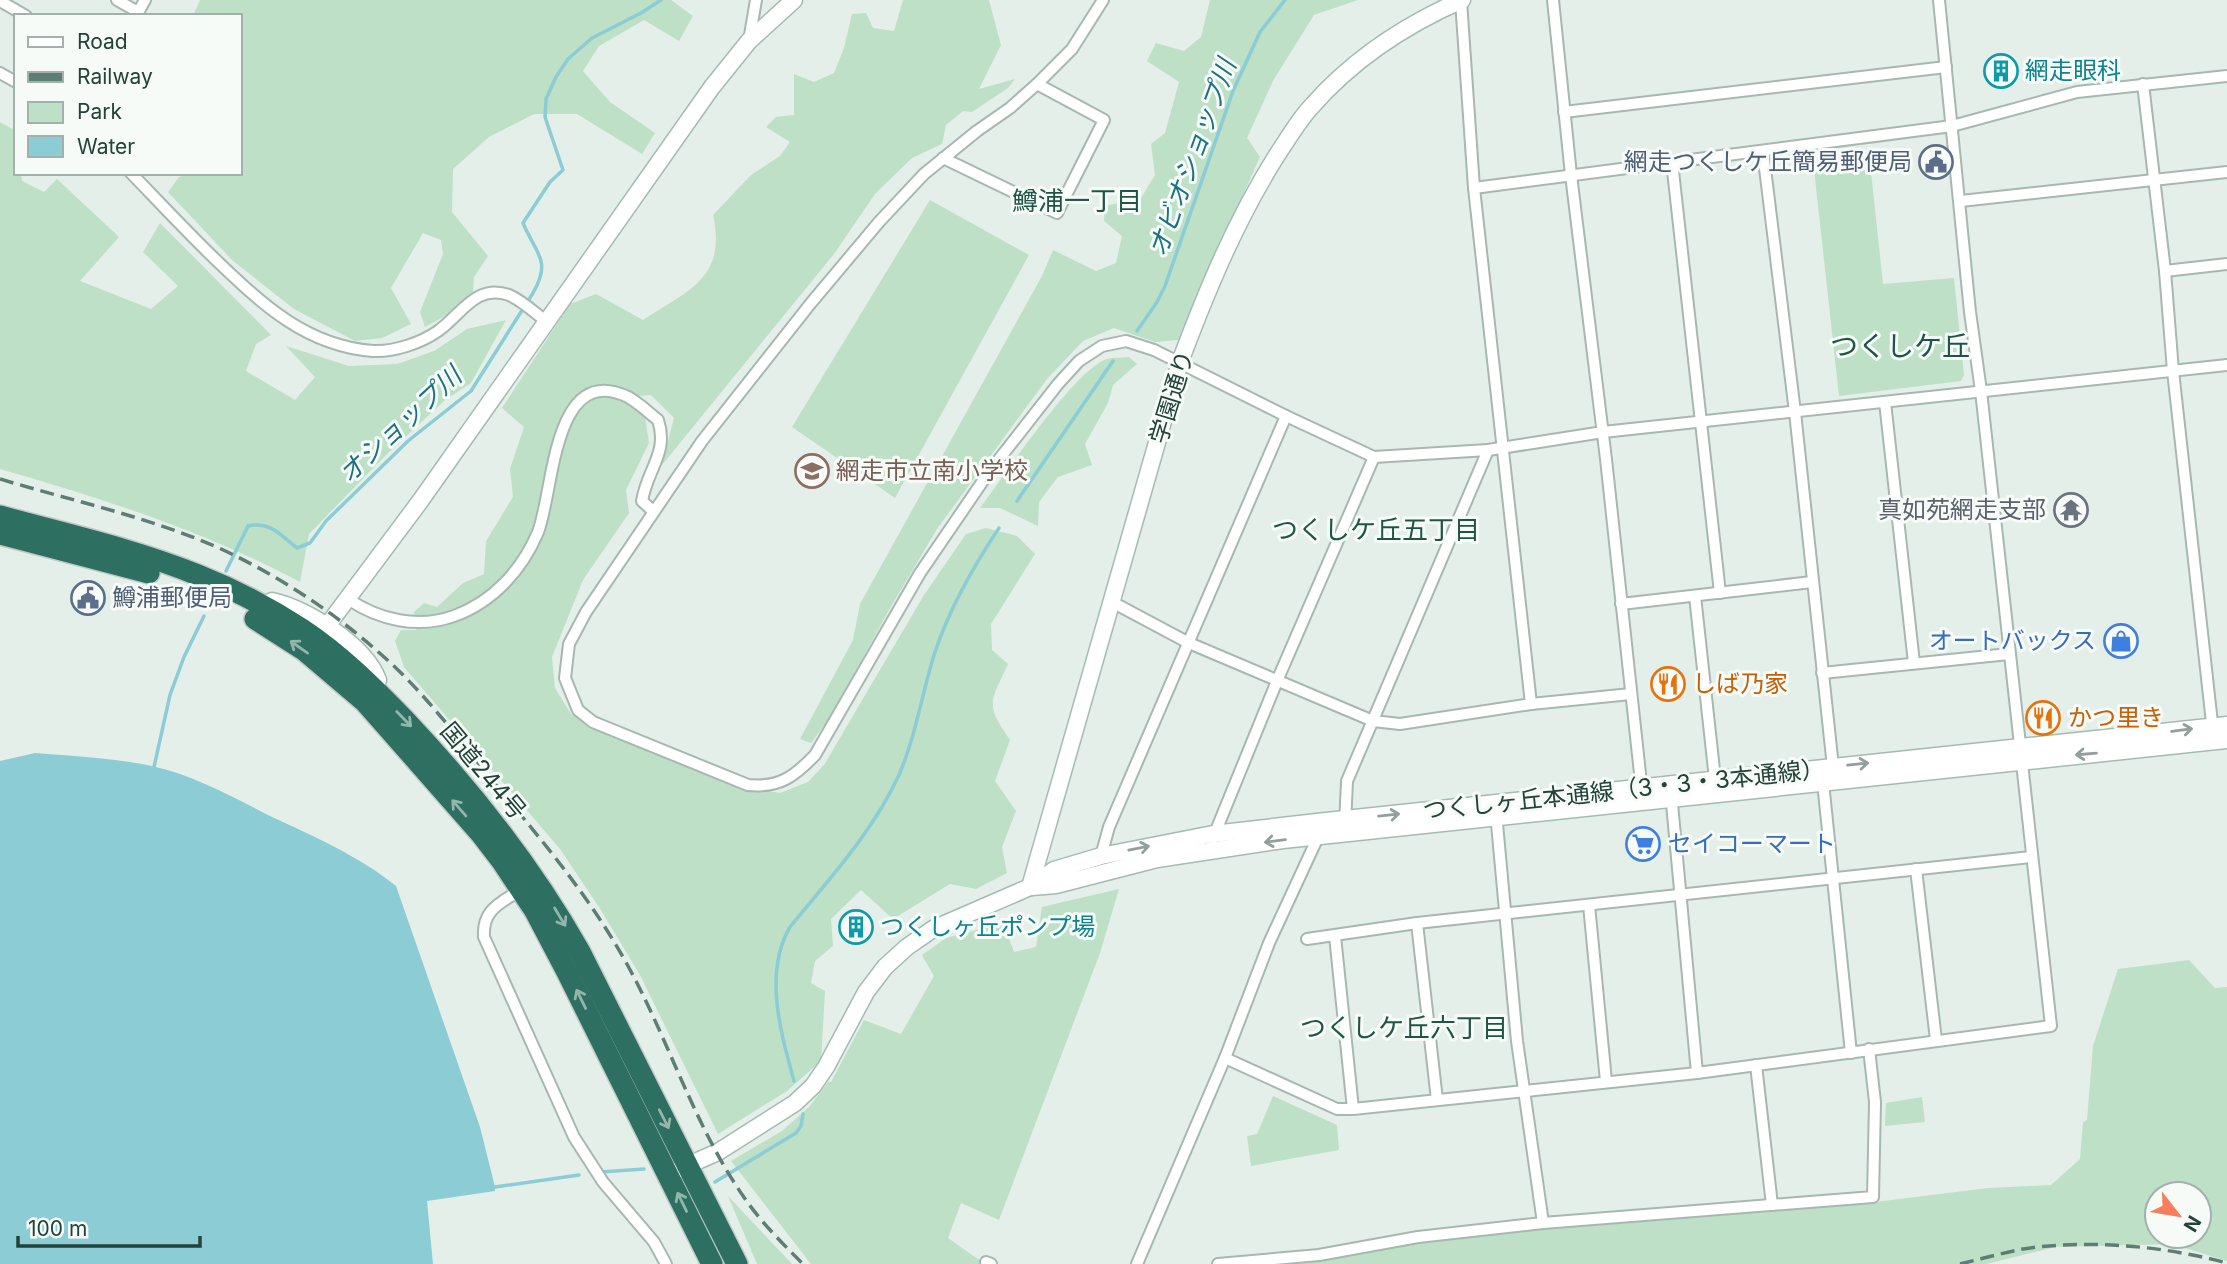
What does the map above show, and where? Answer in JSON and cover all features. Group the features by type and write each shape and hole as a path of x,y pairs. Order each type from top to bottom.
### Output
{"highway":[{"name":"国道244号","path":"0,516 162,562 199,576 259,613 278,632 370,696 481,834 528,883 535,911 567,972 678,1170 737,1264"},
{"name":"国道244号","path":"0,534 155,574 259,613"},
{"name":"国道244号","path":"678,1170 712,1264"}],"street":[{"path":"117,0 137,14 145,0"},
{"path":"749,41 756,0"},
{"path":"327,626 548,323 712,86 749,41 794,0"},
{"path":"1103,0 1072,49 1037,84 924,174 879,222 810,303 724,412 653,511 577,626 569,644 565,678 578,710 593,722 748,785 766,787 796,775 815,755 927,563 989,472 1058,384 1079,361 1102,346 1126,341 1154,350 1374,457 1488,450 1603,432 2227,365"},
{"path":"1462,0 1474,188 1531,704"},
{"name":"学園通り","path":"1030,887 1180,362 1240,219 1263,177 1309,109 1334,82 1391,36 1462,0"},
{"path":"1553,0 1642,794"},
{"path":"1225,1058 1337,1109 1353,1109 1697,1073 2051,1026 1970,312 1939,0"},
{"path":"0,1 23,14"},
{"path":"1564,112 1946,67"},
{"path":"1474,188 1952,126 2077,92 2227,76"},
{"path":"943,159 1057,213 1104,120 1037,84"},
{"path":"2143,84 2165,271 2173,371 2220,734"},
{"path":"1763,152 1833,767 1824,784 1851,1053"},
{"path":"1672,162 1720,593"},
{"path":"1961,201 2227,172"},
{"path":"133,175 255,298 284,320 319,339 374,351 398,348 438,332 472,299 489,292 509,295 548,323"},
{"path":"2165,271 2227,264"},
{"path":"348,599 360,607 413,623 444,620 468,611 492,596 517,568 538,532 548,501 557,445 565,421 580,402 599,392 608,391 629,398 658,420 663,445 644,489 642,501 653,511"},
{"path":"1885,402 1914,663"},
{"path":"1101,856 1109,827 1286,416"},
{"path":"1345,827 1348,781 1488,450"},
{"path":"1214,841 1277,681 1374,457"},
{"path":"1621,604 1812,582"},
{"path":"1695,596 1715,779"},
{"path":"259,613 272,601 286,604 327,626 373,667 378,680 370,696"},
{"path":"1112,602 1189,643 1373,722 1400,723 1531,704 1631,694"},
{"path":"1822,673 2010,654"},
{"name":"つくしヶ丘本通線（3・3・3本通線）","path":"1670,791 1715,779 1833,767 2020,754 2220,734"},
{"name":"つくしヶ丘本通線（3・3・3本通線）","path":"678,1170 718,1152 796,1103 813,1086 825,1067 866,992 885,967 907,947 933,929 1030,887 1054,870 1101,856 1214,841 1670,791 1824,784 2020,754"},
{"path":"1670,791 1697,1073"},
{"path":"1495,811 1523,1090 1543,1223"},
{"path":"1137,1264 1225,1058 1317,829"},
{"name":"つくしヶ丘本通線（3・3・3本通線）","path":"1030,887 1056,885 1214,841"},
{"path":"1307,939 1417,923 2031,857"},
{"path":"1916,869 1936,1040"},
{"path":"528,883 487,913 483,923 484,937 574,1137 603,1182 654,1242 666,1264"},
{"path":"1589,905 1606,1082"},
{"path":"1417,923 1437,1100"},
{"path":"1335,936 1353,1109"},
{"path":"1218,1264 1319,1255 1418,1237 1543,1223 1873,1197 1875,1102 1869,1049"},
{"path":"1756,1065 1772,1205"}],"green space":[{"path":"200,0 671,0 693,16 679,41 644,20 599,46 583,71 610,102 655,133 642,154 577,114 534,114 489,137 453,169 452,212 488,256 474,277 473,293 447,315 425,327 420,312 443,254 441,240 423,233 391,288 411,324 382,338 355,341 294,309 232,260 168,192 179,177 187,175 242,175 242,14 194,14"},
{"path":"903,0 989,0 1001,45 979,89 1015,79 1008,88 972,112 963,111 946,125 942,144 912,158 875,194 834,254 662,465 674,418 651,395 637,396 645,416 649,443 626,490 629,513 583,580 552,657 555,688 571,714 730,785 780,793 808,782 824,765 924,595 966,534 986,528 1017,536 1035,554 991,624 992,650 1008,664 993,702 996,718 1010,740 995,781 1016,811 1002,847 1007,873 976,889 950,884 893,919 861,890 831,919 833,946 815,961 811,983 825,991 821,1061 787,1091 718,1134 640,975 599,907 560,849 404,667 395,641 401,630 416,630 414,612 424,603 437,607 463,583 484,574 486,541 513,497 510,469 524,427 502,408 570,304 596,294 643,320 700,280 709,268 714,254 716,236 713,215 751,175 780,156 790,142 766,127 776,117 794,115 794,74 814,82 834,73 844,48 852,14 866,13 873,28 894,31"},
{"path":"1210,0 1358,0 1314,15 1274,79 1247,138 1260,157 1178,340 1155,342 1114,328 1083,341 1047,379 937,529 830,718 811,743 800,739 853,640 860,604 1042,276 1053,250 1096,271 1116,263 1122,236 1104,221 1105,206 1141,198 1155,175 1151,144 1165,133 1179,82 1147,61 1156,43 1184,51 1201,37"},
{"path":"0,122 14,130 14,175 21,175 22,181 44,192 57,179 119,237 80,281 151,309 178,286 143,252 160,223 271,335 256,344 246,371 295,400 315,377 286,346 349,366 397,364 434,351 467,329 506,320 471,383 444,401 384,457 309,534 300,582 191,532 0,469"},
{"path":"1869,153 1883,284 1954,278 1964,375 1961,381 1839,396 1813,160"},
{"path":"930,200 1029,255 895,498 792,427"},
{"path":"1129,357 1137,364 1113,385 1108,403 1085,444 1092,465 1058,477 1039,502 1038,526 1000,508 980,508 1040,425 1077,382 1107,359"},
{"path":"1119,889 1100,953 999,1220 961,1203 948,1238 985,1264 811,1264 731,1161 782,1131 809,1107 828,1082 831,1082 864,1020 901,1034 934,976 922,955 946,938 1003,923 1014,952 1036,947 1042,907"},
{"path":"2189,960 2215,988 2227,987 2227,1261 2191,1250 2213,1250 2213,1180 2143,1180 2143,1245 2056,1247 1986,1264 1281,1264 1335,1258 1427,1241 1613,1221 1867,1203 1988,1188 2051,1185 2080,1159 2083,1122 2087,1120 2093,1046 2118,969"},
{"path":"1273,1096 1337,1125 1339,1150 1251,1166 1247,1136 1257,1134"},
{"path":"1922,1097 1925,1122 1885,1126 1886,1103"},
{"path":"728,1196 792,1264 757,1264"}],"water":[{"path":"35,753 123,761 183,775 335,847 396,886 480,1127 495,1187 495,1191 427,1201 433,1264 0,1264 0,761"}],"waterway":[{"name":"オショップ川","path":"226,571 248,526 269,527 297,548 310,543 326,521 408,441 471,391 539,282 542,265 540,257 523,223 550,182 563,170 545,117 546,99 556,77 568,59 592,38 661,0"},
{"name":"オビオショップ川","path":"1137,331 1165,286 1233,91 1260,32 1285,0"},
{"name":"オビオショップ川","path":"1017,501 1113,361"},
{"name":"オビオショップ川","path":"794,1081 777,1003 777,964 782,945 790,927 876,816 899,775 935,652 948,619 971,573 999,528"},
{"name":"オショップ川","path":"154,767 170,695 184,657 204,616"},
{"name":"オビオショップ川","path":"715,1182 796,1133 801,1126 803,1114"},
{"name":"オビオショップ川","path":"601,1172 644,1169"},
{"name":"オビオショップ川","path":"495,1187 579,1175"}],"railway":[{"path":"0,479 138,518 219,548 267,573 336,617 398,670 438,714 534,831 596,913 639,987 697,1113 729,1174 761,1219 803,1264"},
{"path":"1960,1264 2023,1249 2073,1245 2152,1248 2227,1263"}],"place":[{"name":"網走眼科","path":"2001,71"},
{"name":"網走つくしケ丘簡易郵便局","path":"1936,162"},
{"name":"網走市立南小学校","path":"812,471"},
{"name":"真如苑網走支部","path":"2071,510"},
{"name":"鱒浦郵便局","path":"88,598"},
{"name":"オートバックス","path":"2121,641"},
{"name":"しば乃家","path":"1668,684"},
{"name":"かつ里き","path":"2043,718"},
{"name":"セイコーマート","path":"1643,844"},
{"name":"つくしヶ丘ポンプ場","path":"856,927"}],"district":[{"name":"鱒浦一丁目","path":"1077,201"},
{"name":"つくしケ丘","path":"1900,346"},
{"name":"つくしケ丘五丁目","path":"1376,530"},
{"name":"つくしケ丘六丁目","path":"1404,1028"}]}
